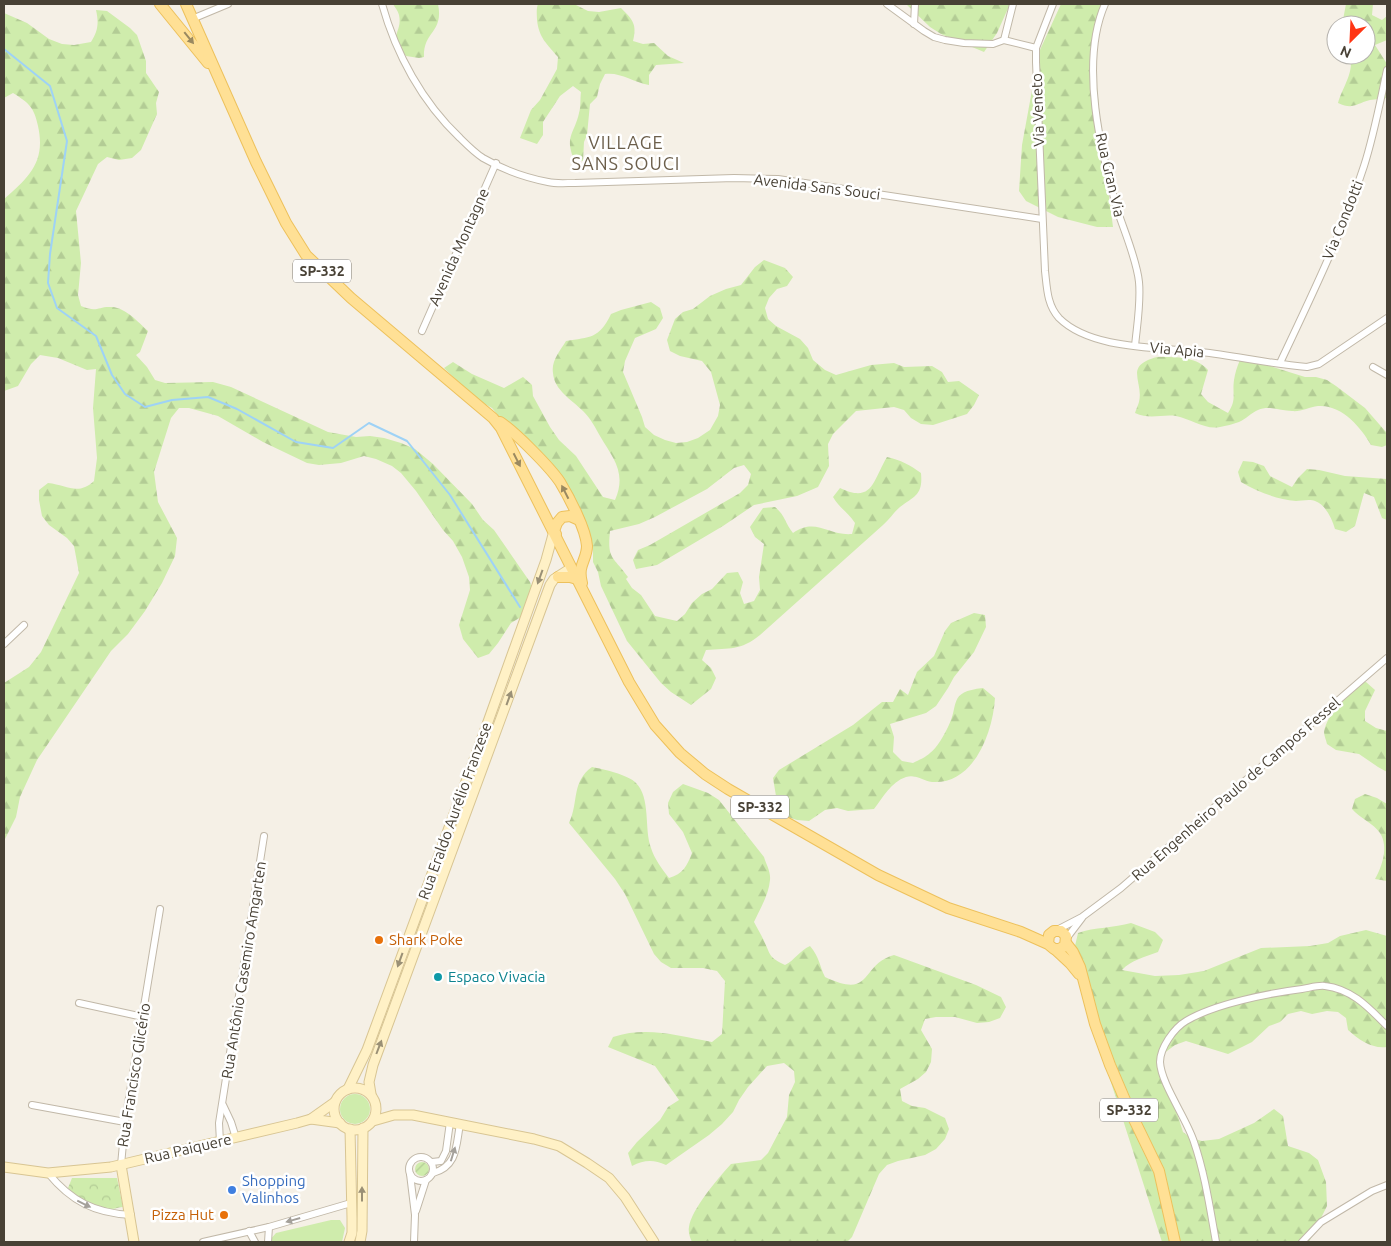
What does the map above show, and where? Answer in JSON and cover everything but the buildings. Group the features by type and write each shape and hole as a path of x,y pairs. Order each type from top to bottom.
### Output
{"main road":[{"name":"SP-332","path":"160,4 217,73"},
{"name":"SP-332","path":"186,4 256,162 286,223 306,255 351,298 493,418 506,426 550,470 560,482 579,520 586,543 580,571 580,583"},
{"name":"SP-332","path":"493,418 504,433 629,682 656,725 680,753 705,774 878,875 955,910 1020,932 1052,947 1082,977"},
{"path":"579,520 570,516 562,516 556,523 554,531 570,553 584,553"},
{"name":"Rua Eraldo Aurélio Franzese","path":"348,1089 367,1050 546,560 554,531"},
{"path":"571,568 584,553"},
{"name":"Rua Eraldo Aurélio Franzese","path":"373,1098 369,1082 373,1065 550,585 571,568"},
{"path":"558,577 570,577 580,583"},
{"name":"SP-332","path":"1020,932 1064,933 1066,941 1078,961 1095,1024 1110,1065 1159,1171 1175,1242"},
{"path":"1054,932 1047,938 1052,947 1062,948 1066,941"},
{"path":"394,1115 364,1089 356,1087 348,1089 338,1096 335,1102 335,1113 340,1123 350,1129 363,1128 373,1121 394,1115 413,1115 558,1146 609,1178 625,1197 654,1242"},
{"path":"373,1098 376,1111 373,1121"},
{"name":"Rua Paiquere","path":"4,1167 48,1173 121,1165 311,1119 335,1102"},
{"name":"Rua Paiquere","path":"311,1119 340,1123"},
{"path":"360,1242 362,1231 363,1128"},
{"path":"349,1242 352,1233 350,1129"},
{"name":"Rua Francisco Glicério","path":"121,1165 131,1215 134,1242"}],"street":[{"path":"192,18 228,4"},
{"name":"Avenida Sans Souci","path":"382,4 386,18 411,74 425,98 447,126 482,158 526,176 549,182 575,183 734,178 778,179 1042,219"},
{"path":"887,4 934,37 964,43 993,44 1004,40 1036,48"},
{"path":"914,24 915,4"},
{"path":"1004,40 1013,4"},
{"name":"Via Veneto","path":"1042,219 1036,48 1053,4"},
{"name":"Rua Gran Via","path":"1105,4 1099,21 1093,56 1097,116 1108,177 1139,280 1135,346"},
{"name":"Via Condotti","path":"1280,363 1353,199 1365,164 1387,70"},
{"name":"Avenida Montagne","path":"422,331 496,163"},
{"name":"Via Apia","path":"1042,219 1047,291 1050,304 1059,317 1088,337 1135,346 1201,352 1306,367 1320,364 1387,318"},
{"path":"1373,367 1387,375"},
{"path":"4,644 24,625"},
{"name":"Rua Engenheiro Paulo de Campos Fessel","path":"1054,932 1082,917 1122,888 1387,658"},
{"name":"Rua Antônio Casemiro Amgarten","path":"220,1142 219,1123 264,836"},
{"name":"Rua Francisco Glicério","path":"121,1165 125,1122 160,908"},
{"name":"Rua Engenheiro Paulo de Campos Fessel","path":"1066,941 1082,917"},
{"path":"1216,1242 1194,1141 1166,1084 1160,1062 1165,1046 1176,1031 1185,1022 1215,1008 1284,991 1324,986 1342,990 1363,1002 1387,1026"},
{"path":"79,1003 143,1017"},
{"path":"223,1104 236,1138"},
{"path":"32,1105 125,1122"},
{"path":"432,1162 441,1161 455,1123"},
{"path":"415,1215 426,1180 433,1173 446,1168 454,1158 455,1123"},
{"path":"414,1242 415,1215 409,1171 410,1163 416,1157 425,1157 432,1162 433,1173"},
{"path":"409,1171 418,1181 426,1180"},
{"path":"48,1173 61,1188 84,1205 114,1214 131,1215"},
{"path":"1302,1242 1321,1222 1372,1191 1387,1185"},
{"path":"203,1242 269,1227 351,1203"},
{"path":"268,1242 269,1227"},
{"path":"249,1231 255,1242"}],"green space":[{"path":"393,4 438,4 438,21 427,42 424,57 406,56 400,49 396,34 400,21"},
{"path":"538,4 574,4 588,11 599,12 621,8 633,23 633,41 643,44 654,43 668,56 684,63 656,65 649,75 649,85 616,74 605,74 597,97 590,104 583,161 573,157 570,144 580,111 581,92 573,86 560,96 543,122 543,135 537,144 520,138 531,110 540,100 557,69 558,57 540,32 537,20"},
{"path":"906,4 1010,4 997,33 984,52 941,34 930,27"},
{"path":"1061,4 1104,4 1094,55 1113,227 1097,227 1058,217 1026,201 1019,191 1022,145 1039,52"},
{"path":"1346,4 1373,4 1372,15 1344,15"},
{"path":"96,10 107,11 137,35 146,61 146,73 159,92 156,103 157,114 141,150 132,158 119,160 107,157 98,164 76,211 81,263 78,295 81,306 91,309 117,308 132,316 148,331 140,352 136,355 155,380 165,383 213,382 231,387 328,432 356,437 384,438 415,449 433,464 494,530 530,582 535,597 521,617 511,623 489,654 478,658 463,639 459,625 470,590 469,577 462,557 453,541 401,473 392,466 364,456 341,463 319,465 307,463 263,442 218,416 189,408 179,408 171,418 154,472 158,502 177,538 175,556 162,583 145,611 128,634 111,651 37,760 20,797 16,817 4,841 4,683 29,667 41,652 79,573 74,546 67,538 49,525 42,516 39,490 48,483 77,489 83,488 94,481 97,458 93,408 96,369 87,370 58,358 40,355 31,364 18,386 4,391 4,199 28,176 33,168 40,150 40,139 35,114 30,106 13,93 4,98 4,13 27,23 49,39 62,44 74,45 91,42 97,27"},
{"path":"1387,16 1387,40 1376,45 1376,17 1382,20"},
{"path":"1376,47 1387,64 1387,98 1370,100 1354,106 1338,103 1351,65 1376,65"},
{"path":"764,260 785,268 793,277 787,286 777,289 769,298 765,308 768,319 776,326 800,339 808,348 813,360 825,370 836,375 871,365 894,363 904,367 932,366 942,372 948,382 959,381 979,395 967,414 933,425 921,424 911,418 904,410 894,407 856,411 833,434 828,444 829,466 818,487 797,496 754,505 723,526 657,565 636,569 633,560 638,550 740,493 748,485 751,474 744,465 734,468 707,489 655,517 639,524 610,531 610,553 628,577 626,579 632,588 641,595 655,616 677,621 685,614 692,603 702,594 712,589 727,573 738,572 743,582 740,593 744,604 754,601 760,590 759,577 764,544 755,537 750,527 763,508 775,507 781,513 793,533 801,529 815,527 852,534 855,523 833,497 840,488 859,493 866,491 875,481 887,457 905,463 921,473 921,486 917,494 900,507 885,523 760,635 740,646 728,649 706,650 702,660 711,668 716,678 711,689 691,705 661,683 627,641 601,586 598,572 593,562 593,550 589,537 570,502 492,408 476,399 444,368 453,362 472,374 504,388 523,377 532,385 533,396 559,440 576,456 603,497 615,500 620,482 617,466 610,451 591,420 560,390 554,379 553,369 559,352 566,341 588,337 598,332 611,314 651,302 660,308 663,318 656,329 635,338 625,361 623,372 645,427 654,435 676,443 698,438 710,430 718,416 720,405 711,372 702,361 680,356 670,351 667,340 675,319 683,312 693,309 710,296 741,285 755,267"},
{"path":"1157,357 1185,358 1203,365 1208,370 1201,394 1208,402 1228,413 1233,400 1234,377 1240,360 1251,357 1273,367 1305,377 1327,380 1365,408 1386,432 1387,445 1382,447 1371,445 1356,424 1342,413 1326,406 1295,411 1271,408 1262,409 1255,411 1239,422 1214,428 1203,426 1182,417 1140,415 1135,413 1140,394 1138,370 1141,365"},
{"path":"1243,461 1264,466 1270,476 1292,487 1307,469 1345,476 1387,479 1387,520 1382,518 1374,497 1364,493 1355,526 1346,532 1335,529 1328,513 1319,503 1313,500 1296,501 1274,497 1241,482 1238,472"},
{"path":"974,613 985,615 986,627 974,652 954,677 936,706 926,713 890,724 894,737 893,752 902,761 913,763 933,751 938,745 948,727 959,696 972,690 983,688 995,698 993,711 985,740 979,754 970,766 959,775 947,781 932,782 913,776 901,779 888,790 874,809 848,811 837,808 825,810 809,821 797,820 779,814 773,778 779,770 853,725 882,702 893,702 900,689 908,695 917,672 934,656 945,631 951,623"},
{"path":"1354,682 1366,682 1375,690 1365,711 1365,721 1376,728 1387,731 1387,772 1359,754 1336,750 1327,744 1324,732 1329,719"},
{"path":"592,767 628,777 641,789 644,797 651,848 656,860 669,878 684,869 692,853 683,832 669,814 668,803 673,792 683,784 708,793 719,800 764,857 770,874 770,880 768,891 754,922 771,955 776,960 785,965 810,946 818,958 825,977 852,985 859,983 875,966 894,955 976,985 1001,997 1006,1007 1000,1018 989,1022 977,1023 955,1017 925,1019 921,1030 932,1049 931,1062 926,1072 918,1079 900,1089 902,1101 912,1106 925,1108 945,1118 949,1129 945,1139 936,1149 925,1155 887,1165 879,1174 852,1237 847,1242 692,1242 689,1233 691,1220 706,1194 731,1164 761,1160 768,1153 787,1117 789,1095 795,1082 794,1071 784,1063 767,1066 748,1087 733,1112 722,1124 666,1165 649,1161 632,1166 628,1153 660,1120 668,1107 679,1100 655,1066 608,1047 613,1037 638,1032 650,1032 712,1042 722,1034 725,981 717,971 703,968 671,968 661,962 654,954 625,894 569,823 578,786 585,773"},
{"path":"1365,794 1387,804 1387,881 1375,879 1384,857 1383,839 1374,826 1352,809 1355,799"},
{"path":"1131,923 1155,932 1163,940 1158,952 1134,961 1122,970 1155,976 1204,971 1261,948 1310,946 1328,943 1340,936 1366,930 1387,936 1387,1047 1376,1047 1357,1037 1348,1030 1346,1018 1338,1012 1327,1011 1312,1014 1301,1011 1288,1014 1280,1022 1269,1026 1252,1042 1228,1054 1186,1041 1175,1045 1163,1054 1161,1064 1183,1132 1191,1138 1202,1141 1219,1139 1254,1123 1274,1109 1283,1116 1288,1146 1309,1153 1318,1160 1326,1182 1327,1206 1309,1242 1162,1242 1092,1023 1086,1011 1075,946 1078,933"},
{"path":"355,1094 366,1098 370,1109 366,1120 355,1124 344,1120 340,1109 344,1098"},
{"path":"419,1162 425,1162 429,1169 425,1176 419,1176 415,1172 415,1166"},
{"path":"72,1178 117,1178 123,1207 105,1209 88,1203 68,1188"},
{"path":"331,1220 340,1220 345,1228 342,1242 269,1241 276,1233"}],"waterway":[{"path":"4,49 50,86 67,141 50,254 48,283 57,308 96,336 112,375 125,394 145,407 172,400 208,397 237,409 296,442 333,448 369,423 407,441 450,495 520,607"}],"place":[{"name":"Shark Poke","path":"379,940"},
{"name":"Espaco Vivacia","path":"438,977"},
{"name":"Shopping Valinhos","path":"232,1190"},
{"name":"Pizza Hut","path":"224,1215"}],"district":[{"name":"VILLAGE SANS SOUCI","path":"626,153"}]}
